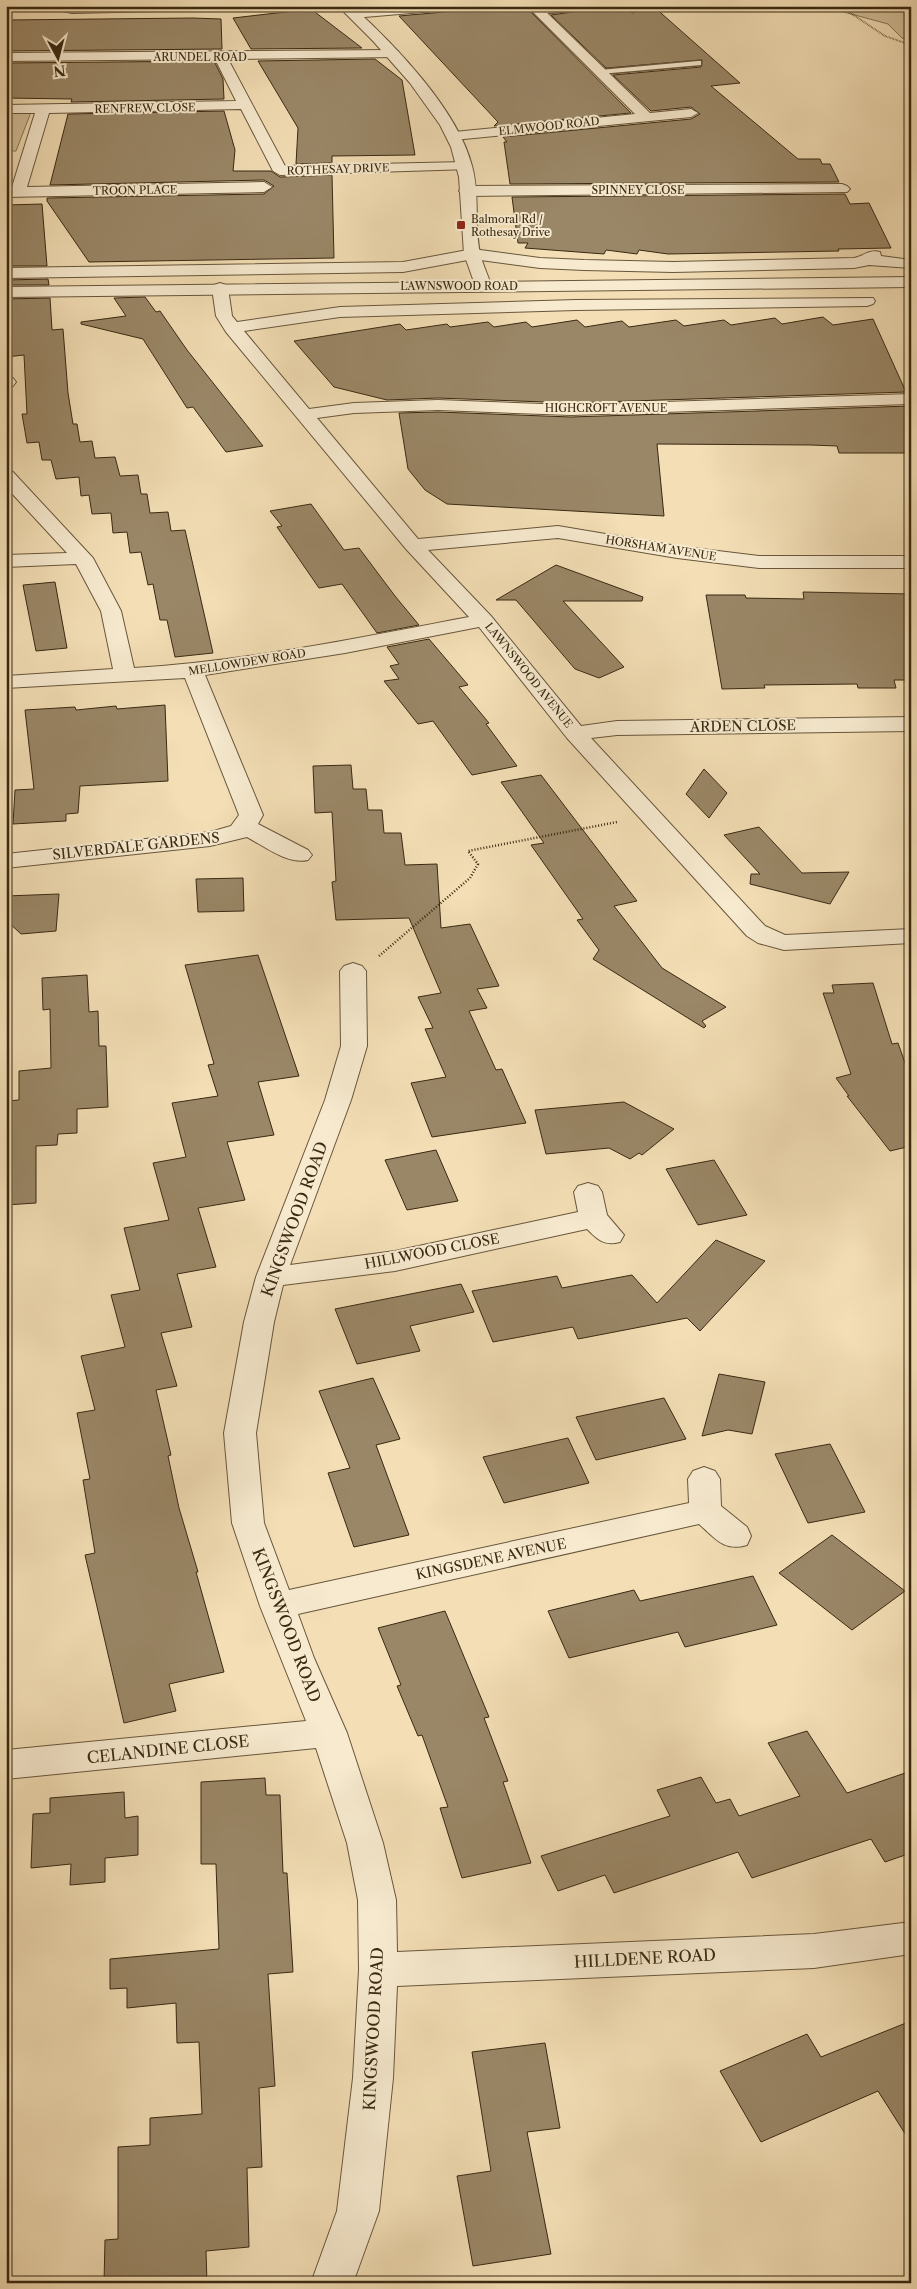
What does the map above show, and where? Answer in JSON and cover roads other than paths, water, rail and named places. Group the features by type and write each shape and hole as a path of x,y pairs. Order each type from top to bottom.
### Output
{"street":[{"path":"56,6 72,9 204,6"},
{"path":"349,10 446,6"},
{"path":"536,9 645,116"},
{"path":"349,10 393,54 421,88 454,136 465,166 472,254 484,286"},
{"name":"ARUNDEL ROAD","path":"6,57 220,57 393,54"},
{"name":"ROTHESAY DRIVE","path":"220,57 247,105 280,171 465,166"},
{"name":"RENFREW CLOSE","path":"6,109 247,105"},
{"path":"12,192 43,109"},
{"name":"ELMWOOD ROAD","path":"454,136 691,112"},
{"path":"265,205 264,187 271,174 280,171"},
{"name":"SPINNEY CLOSE","path":"467,191 808,184 842,189"},
{"name":"TROON PLACE","path":"12,192 264,187"},
{"path":"6,273 403,267 472,254 540,263 653,266 854,263 871,258 907,264"},
{"name":"LAWNSWOOD ROAD","path":"6,292 220,288 911,282"},
{"name":"LAWNSWOOD AVENUE","path":"220,288 224,316 303,415 413,545 484,620 575,733 756,931 767,938 784,943 908,941"},
{"path":"232,328 340,312 576,305 867,301"},
{"name":"HIGHCROFT AVENUE","path":"303,415 354,408 438,405 571,410 909,397"},
{"path":"6,476 83,558 111,611 124,676"},
{"name":"HORSHAM AVENUE","path":"413,545 558,532 677,552 759,562 908,558"},
{"path":"6,561 83,558"},
{"name":"MELLOWDEW ROAD","path":"6,682 193,672 345,647 484,620"},
{"path":"193,672 251,815 246,827 300,855"},
{"name":"ARDEN CLOSE","path":"575,733 617,728 911,724"},
{"name":"SILVERDALE GARDENS","path":"6,861 210,839 235,834 246,827"},
{"name":"KINGSWOOD ROAD","path":"332,2283 358,2211 373,2078 378,1970 377,1900 366,1843 329,1732 277,1606 248,1523 240,1432 259,1322 271,1277 338,1100 354,1046 353,971"},
{"name":"HILLWOOD CLOSE","path":"271,1277 395,1261 597,1215"},
{"path":"704,1479 705,1511 734,1536"},
{"name":"KINGSDENE AVENUE","path":"277,1606 705,1511"},
{"name":"CELANDINE CLOSE","path":"6,1765 329,1732"},
{"name":"HILLDENE ROAD","path":"378,1970 814,1951 911,1938"}],"lane":[{"path":"536,9 610,6"},
{"path":"600,72 698,63"}],"place":[{"name":"Balmoral Rd / Rothesay Drive","path":"461,225"}]}
